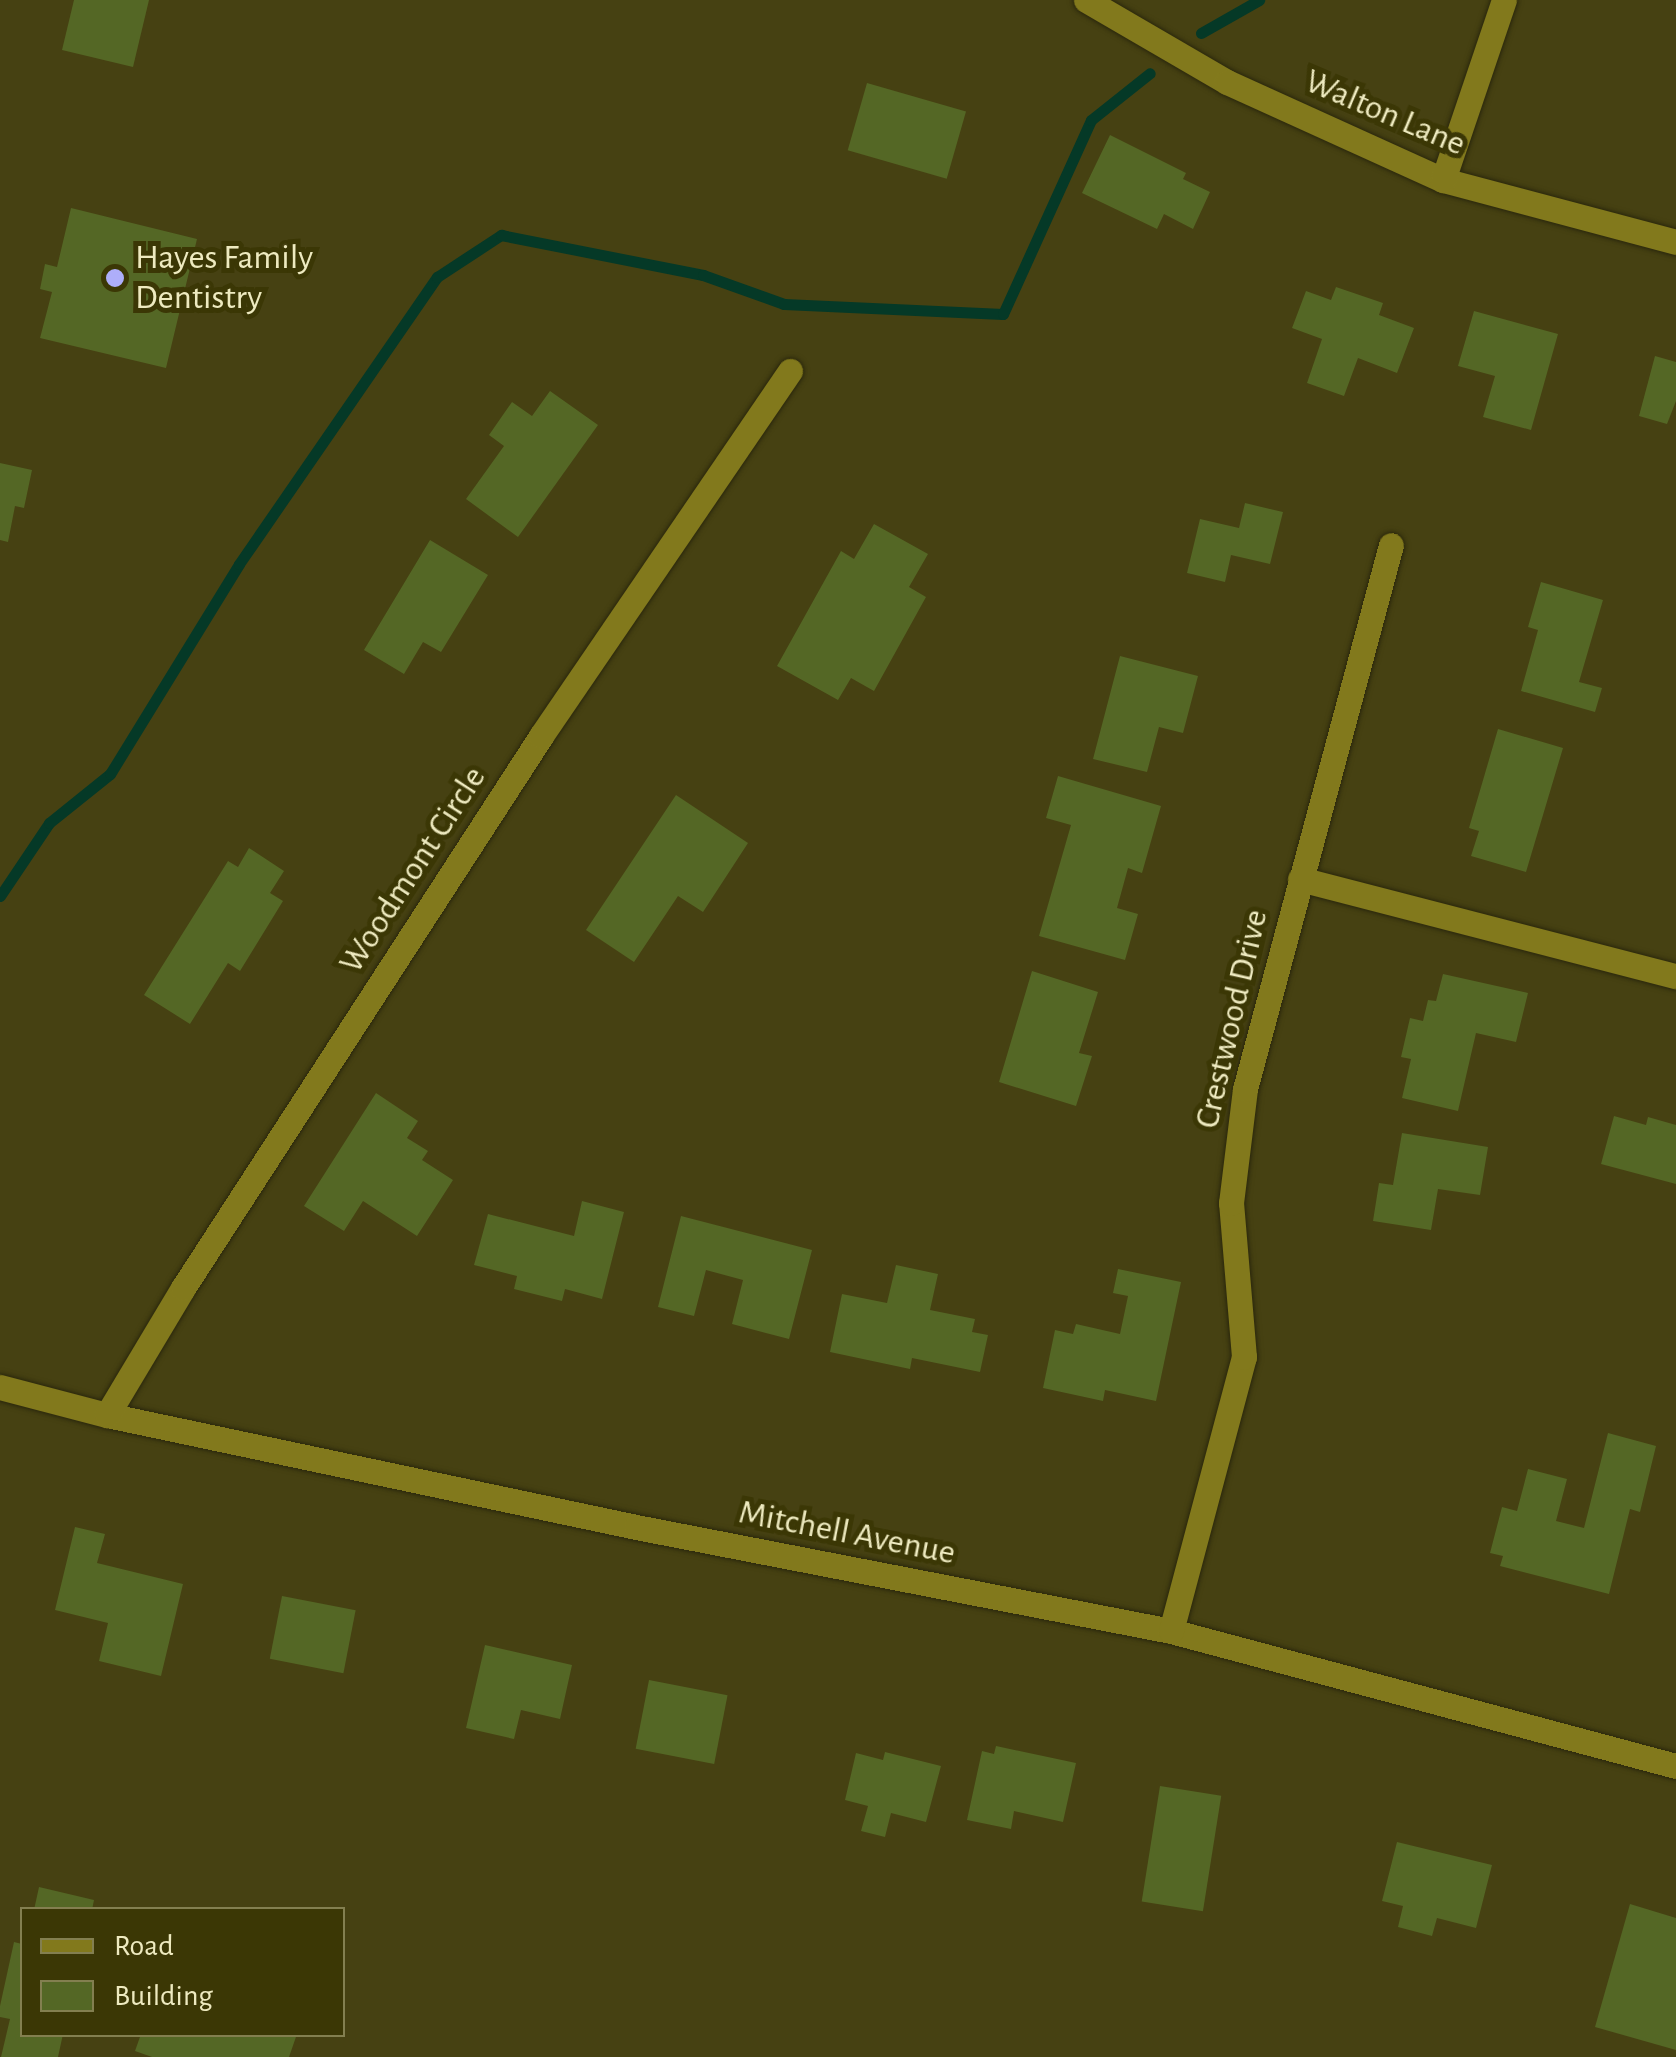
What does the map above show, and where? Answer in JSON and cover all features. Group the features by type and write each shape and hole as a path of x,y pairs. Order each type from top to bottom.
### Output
{"street":[{"name":"Walton Lane","path":"1086,0 1226,82 1443,180 1676,242"},
{"path":"1443,180 1504,0"},
{"name":"Woodmont Circle","path":"107,1415 183,1288 541,736 790,371"},
{"name":"Crestwood Drive","path":"1171,1631 1244,1356 1232,1203 1246,1089 1391,545"},
{"path":"1300,879 1676,976"},
{"name":"Mitchell Avenue","path":"0,1387 107,1415 636,1528 1171,1631 1676,1766"}],"building":[{"path":"74,0 149,0 133,67 62,50"},
{"path":"867,83 966,111 947,179 848,150"},
{"path":"1110,135 1186,173 1183,179 1210,192 1193,229 1164,214 1157,229 1082,193"},
{"name":"Hayes Family Dentistry","path":"71,208 197,239 166,368 40,338 52,292 40,289 45,264 57,267"},
{"path":"1336,287 1383,303 1379,315 1414,328 1397,373 1358,358 1344,396 1307,383 1322,339 1292,328 1306,291 1331,300"},
{"path":"1474,311 1558,334 1531,430 1483,417 1495,376 1458,366"},
{"path":"1655,356 1676,362 1676,401 1667,424 1639,416"},
{"path":"550,391 598,425 518,537 466,499 504,446 489,435 512,402 532,416"},
{"path":"0,463 32,470 24,508 15,506 8,542 0,540"},
{"path":"1245,503 1283,512 1270,564 1231,555 1225,582 1187,573 1200,519 1239,528"},
{"path":"874,524 928,554 909,587 926,597 874,691 851,678 838,700 777,666 841,551 854,559"},
{"path":"430,540 488,575 441,652 423,642 404,674 364,650"},
{"path":"1541,582 1603,600 1579,682 1602,688 1595,712 1521,691 1538,630 1528,627"},
{"path":"1120,656 1198,676 1183,733 1159,727 1147,772 1093,759"},
{"path":"1498,729 1563,748 1526,872 1471,856 1479,831 1469,828"},
{"path":"1058,776 1161,806 1142,873 1128,868 1117,908 1138,914 1125,960 1039,936 1071,825 1046,818"},
{"path":"676,795 748,843 703,912 678,896 634,962 586,930"},
{"path":"249,848 284,871 270,893 283,901 240,971 228,963 190,1024 144,995 228,861 238,867"},
{"path":"1032,971 1098,992 1079,1053 1092,1056 1076,1106 999,1082"},
{"path":"1443,974 1528,993 1516,1042 1476,1033 1458,1111 1402,1098 1411,1059 1401,1057 1410,1018 1423,1021 1428,1000 1436,1001"},
{"path":"376,1093 418,1121 407,1138 428,1151 422,1160 453,1180 417,1236 363,1201 344,1231 304,1206"},
{"path":"1614,1116 1646,1125 1648,1117 1676,1125 1676,1184 1601,1164"},
{"path":"1402,1133 1488,1147 1480,1195 1438,1189 1431,1230 1373,1221 1379,1183 1393,1185"},
{"path":"582,1201 624,1212 602,1299 565,1289 562,1301 514,1289 517,1276 474,1265 488,1214 574,1236"},
{"path":"681,1216 812,1250 789,1339 732,1324 743,1280 706,1270 694,1316 658,1307"},
{"path":"896,1265 938,1274 930,1310 975,1319 972,1332 988,1335 980,1372 912,1358 910,1369 830,1352 842,1294 887,1303"},
{"path":"1118,1269 1181,1282 1156,1401 1105,1390 1103,1401 1043,1388 1055,1330 1073,1334 1076,1324 1120,1334 1128,1296 1113,1293"},
{"path":"1608,1433 1656,1446 1640,1512 1630,1509 1609,1594 1500,1566 1503,1556 1490,1553 1502,1507 1517,1511 1528,1469 1567,1479 1556,1521 1584,1528"},
{"path":"75,1527 105,1534 97,1563 183,1584 161,1676 99,1661 108,1623 55,1610"},
{"path":"282,1596 356,1610 343,1673 270,1659"},
{"path":"485,1645 572,1665 560,1719 521,1710 514,1739 466,1728"},
{"path":"649,1680 728,1695 714,1764 636,1749"},
{"path":"996,1746 1076,1763 1063,1822 1014,1811 1011,1829 967,1820 982,1751 994,1754"},
{"path":"885,1752 941,1766 926,1822 891,1813 885,1837 861,1831 868,1806 845,1800 856,1753 883,1760"},
{"path":"1160,1786 1221,1796 1203,1911 1142,1902"},
{"path":"1397,1842 1492,1865 1476,1928 1437,1918 1432,1936 1398,1927 1403,1906 1382,1901"},
{"path":"39,1887 94,1900 93,1907 35,1907"},
{"path":"1630,1904 1676,1918 1676,2050 1595,2027"},
{"path":"14,1942 20,1944 20,2037 62,2037 58,2057 1,2057 10,2019 0,2017"},
{"path":"140,2037 296,2037 289,2057 152,2057 135,2051"}],"waterway":[{"path":"1201,33 1259,0"},
{"path":"0,896 49,823 110,774 239,564 437,277 501,235 703,275 784,304 1003,314 1091,120 1150,73"}],"place":[{"name":"Hayes Family Dentistry","path":"115,278"}]}
